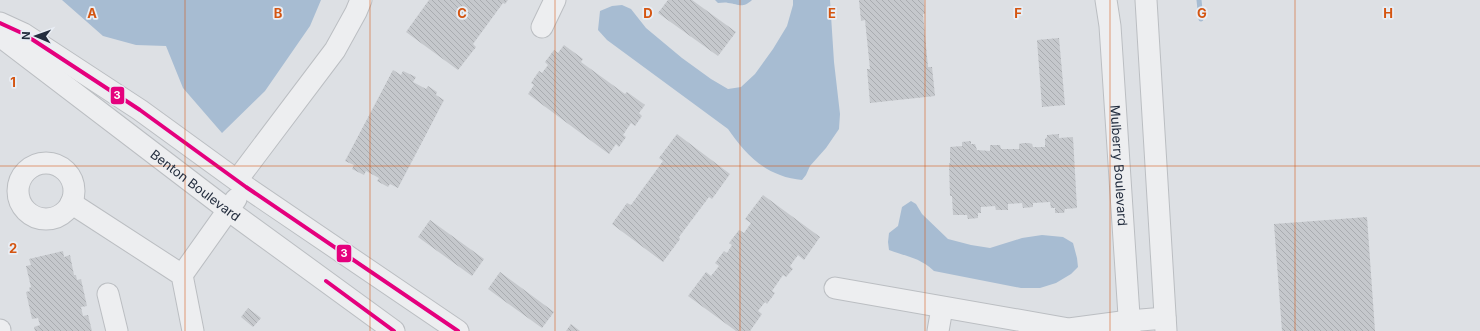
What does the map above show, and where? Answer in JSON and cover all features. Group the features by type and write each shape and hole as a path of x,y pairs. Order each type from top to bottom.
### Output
{"street":[{"path":"182,275 228,210 242,183 335,50 361,0"},
{"path":"542,27 555,0"},
{"name":"Mulberry Boulevard","path":"1106,0 1110,26 1130,326"},
{"path":"835,288 1069,330 1166,325 1146,0"},
{"path":"0,23 24,34 140,110 242,183 458,331"},
{"name":"Benton Boulevard","path":"0,36 228,210 394,331"},
{"path":"72,203 182,275 193,331"},
{"path":"108,294 117,331"},
{"path":"938,331 942,308"}],"water":[{"path":"62,0 321,0 310,26 265,91 222,133 183,88 166,46 136,45 103,36"},
{"path":"715,0 752,0 749,3 740,5 718,3"},
{"path":"793,0 830,0 834,62 840,114 839,129 826,148 810,166 802,180 788,178 772,172 757,162 744,150 728,129 607,40 598,30 600,11 612,6 622,5 631,9 646,28 682,58 711,79 728,89 741,87 755,74 787,26"},
{"path":"911,201 916,204 922,214 948,239 971,245 990,248 1022,238 1042,235 1063,237 1073,243 1078,267 1071,274 1056,283 1040,288 1021,288 934,271 918,260 889,250 889,233 898,226 902,207"}],"building":[{"path":"429,0 508,0 505,4 503,3 473,44 476,47 458,70 406,32"},
{"path":"668,0 692,0 736,32 718,56 658,13"},
{"path":"859,0 924,0 925,14 923,14 928,67 932,67 935,96 870,103 867,69 870,69 865,20 861,21"},
{"path":"1059,38 1065,105 1042,107 1037,40"},
{"path":"564,45 583,59 581,62 625,94 627,92 645,105 639,113 642,116 635,126 631,123 623,135 626,137 619,147 616,144 609,154 528,94 534,85 531,83 539,71 542,73 548,65 545,62 554,50 558,53"},
{"path":"393,70 401,75 403,71 416,77 413,82 426,89 428,86 437,92 436,95 444,100 398,188 390,184 388,187 377,181 379,178 366,171 364,175 352,169 354,165 345,161"},
{"path":"677,134 730,174 712,199 709,197 679,237 680,239 663,262 612,224 627,203 631,205 663,161 659,158"},
{"path":"1059,134 1059,138 1073,137 1077,208 1065,209 1064,213 1055,213 1055,208 1051,208 1050,202 1033,203 1033,207 1023,208 1022,203 1008,204 1008,210 996,210 995,206 981,207 981,213 978,213 978,218 968,219 967,215 953,215 952,196 950,196 950,147 962,146 962,142 971,141 971,144 975,144 977,150 990,151 990,145 1000,145 1001,149 1019,149 1019,144 1023,143 1032,144 1033,147 1045,147 1045,139 1047,135"},
{"path":"763,195 820,237 804,260 798,255 790,266 793,269 786,277 783,275 772,291 775,293 767,304 765,302 758,311 762,314 750,331 736,331 688,296 706,272 711,276 719,266 715,263 724,251 727,253 732,245 729,243 739,230 744,233 751,223 745,219"},
{"path":"1367,217 1375,331 1282,331 1274,224"},
{"path":"430,220 484,259 472,276 418,237"},
{"path":"63,251 64,257 70,255 74,275 76,275 77,280 81,279 87,306 81,307 83,316 88,315 92,331 35,331 34,327 40,325 38,318 32,319 26,292 30,291 29,288 31,287 26,266 31,265 29,259"},
{"path":"500,272 554,312 542,328 488,289"},
{"path":"248,308 261,318 253,327 241,317"},
{"path":"571,324 580,331 566,331"}],"waterway":[{"path":"1199,0 1201,19"}],"transit line":[{"name":"3","path":"0,23 24,34 140,110 246,187 458,331"},
{"name":"3","path":"326,281 394,331"}]}
